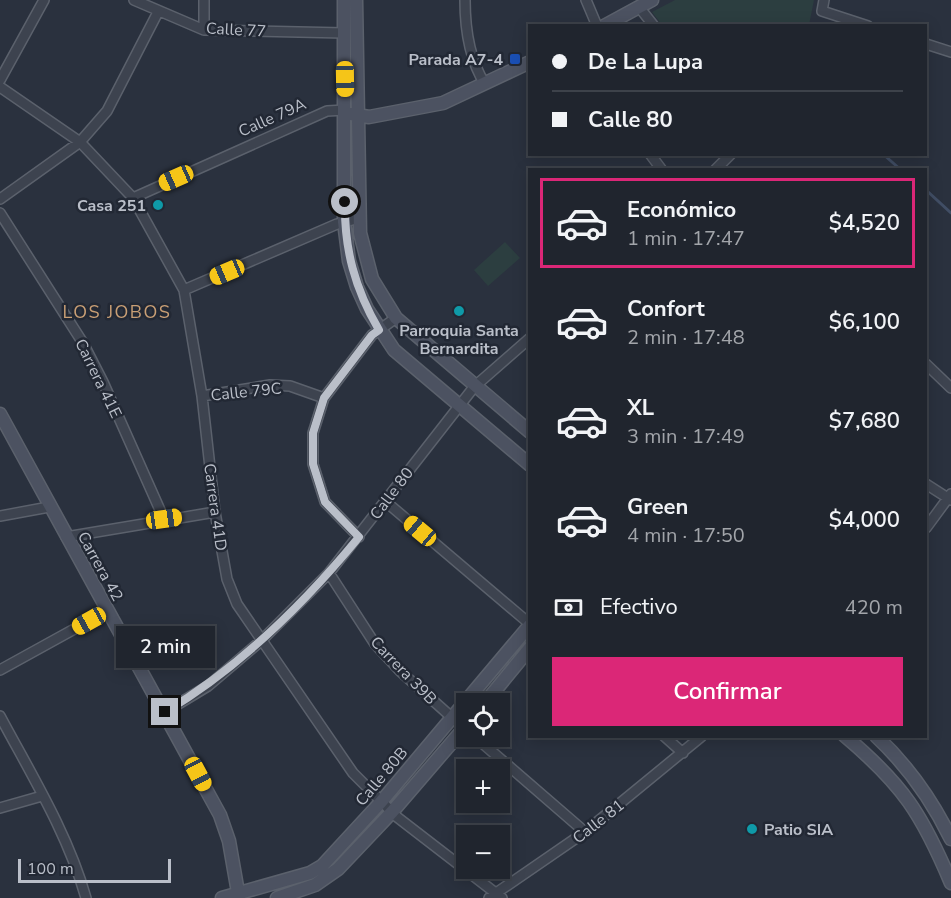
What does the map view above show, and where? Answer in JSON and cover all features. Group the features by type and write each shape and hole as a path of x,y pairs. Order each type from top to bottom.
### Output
{"main road":[{"path":"344,0 344,222 349,261 357,287 379,330 394,350 458,407 528,463"},
{"path":"356,0 360,218 364,256 372,279 396,318 474,387 528,430"},
{"path":"608,24 652,0"},
{"path":"345,110 358,117 369,117 443,103 528,63"},
{"name":"Carrera 42","path":"0,414 220,815 229,841 238,896"},
{"name":"Calle 80B","path":"222,898 238,896 303,876 322,866 381,802 528,626"},
{"path":"493,693 528,650"},
{"path":"847,738 882,767 907,795 924,824 951,883"},
{"path":"878,738 901,760 919,785 951,839"},
{"name":"Calle 80B","path":"277,898 325,879 456,743"}],"street":[{"path":"0,80 44,0"},
{"name":"Calle 77","path":"135,0 158,12 204,30 344,33"},
{"path":"204,0 204,30"},
{"path":"465,0 465,26 471,51 485,84"},
{"path":"586,0 596,24"},
{"path":"824,0 822,11 862,24"},
{"path":"639,7 652,24"},
{"path":"0,199 80,142 107,111 158,12"},
{"path":"927,44 951,52"},
{"name":"Carrera 41D","path":"0,87 80,142 133,198 184,290 202,396 214,512 227,579 237,604 353,773 392,812 495,896"},
{"name":"Calle 79A","path":"133,198 327,111 345,110"},
{"path":"717,168 729,156"},
{"name":"Carrera 41E","path":"0,213 83,343 164,519"},
{"path":"184,290 344,222 360,218"},
{"path":"359,537 325,502 313,464 313,433 324,398 372,335 396,318"},
{"name":"Calle 80","path":"165,712 208,686 262,639 329,573 474,387 528,340"},
{"path":"927,365 951,388"},
{"name":"Calle 79C","path":"202,396 270,385 290,386 324,398"},
{"path":"927,485 950,497 927,527"},
{"path":"385,501 528,622"},
{"path":"0,516 49,507"},
{"path":"66,537 214,512"},
{"name":"Carrera 39B","path":"329,573 375,644 456,721"},
{"path":"0,670 107,611"},
{"path":"0,716 42,796 80,877 86,898"},
{"path":"666,738 683,753"},
{"name":"Calle 81","path":"495,896 585,832 700,738"},
{"name":"Carrera 39B","path":"488,747 585,832"},
{"path":"0,808 42,796"}],"shaded area":[{"path":"675,0 814,0 809,24 661,24 652,12"},
{"path":"505,242 520,258 488,286 474,270"}],"waterway":[{"path":"885,156 899,168"},
{"path":"927,191 951,213"}],"place":[{"name":"Parada A7-4","path":"515,59"},
{"name":"Casa 251","path":"158,205"},
{"name":"Parroquia Santa Bernardita","path":"459,311"},
{"name":"Patio SIA","path":"752,829"}],"district":[{"name":"LOS JOBOS","path":"117,312"}],"route":[{"path":"165,712 208,686 262,639 329,573 359,537 325,502 313,464 313,433 324,398 372,335 379,330 357,287 349,261 344,222 345,202"}]}
